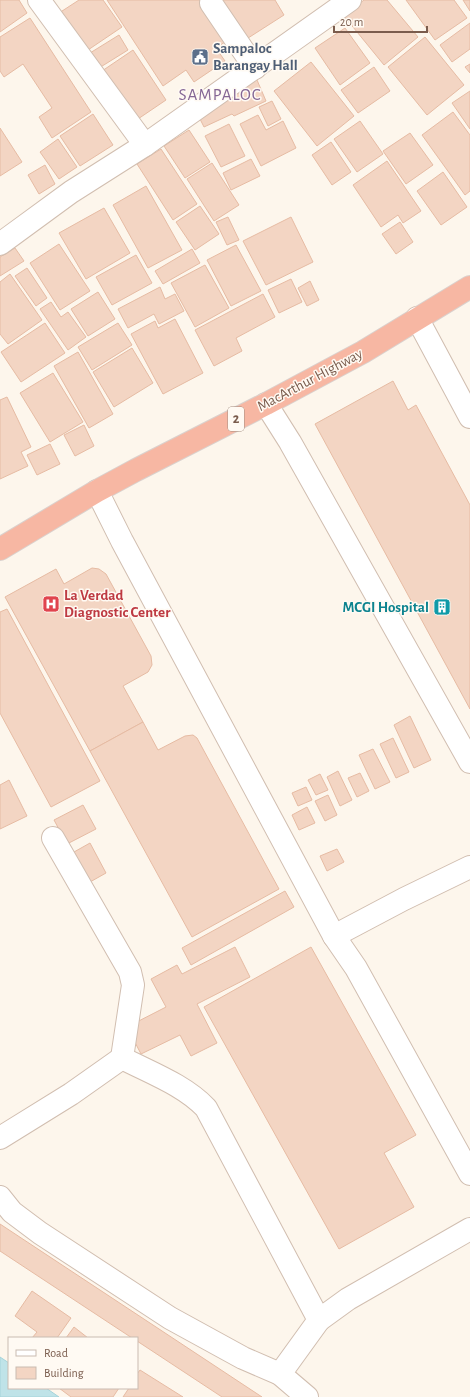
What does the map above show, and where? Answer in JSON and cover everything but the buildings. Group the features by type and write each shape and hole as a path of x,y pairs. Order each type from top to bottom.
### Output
{"highway":[{"name":"MacArthur Highway","path":"0,549 97,491 363,352 470,287"}],"street":[{"path":"39,0 145,145"},
{"path":"0,244 71,192 145,145 350,0"},
{"path":"211,3 255,68"},
{"path":"417,318 470,417"},
{"path":"266,404 290,442 470,762"},
{"path":"97,491 133,562 334,936 356,968 470,1174"},
{"path":"0,1138 71,1094 122,1058 133,985 130,972 53,838"},
{"path":"334,936 404,899 470,867"},
{"path":"122,1058 181,1088 197,1098 206,1108 319,1320"},
{"path":"0,1197 12,1212 40,1234 170,1318 243,1358 280,1374 307,1397"},
{"path":"280,1374 319,1320 348,1299 470,1229"}],"water":[{"path":"0,1357 8,1362 8,1389 47,1389 59,1397 0,1397"}],"place":[{"name":"Sampaloc Barangay Hall","path":"200,57"},
{"name":"La Verdad Diagnostic Center","path":"51,604"},
{"name":"MCGI Hospital","path":"442,607"}],"district":[{"name":"SAMPALOC","path":"220,94"}]}
